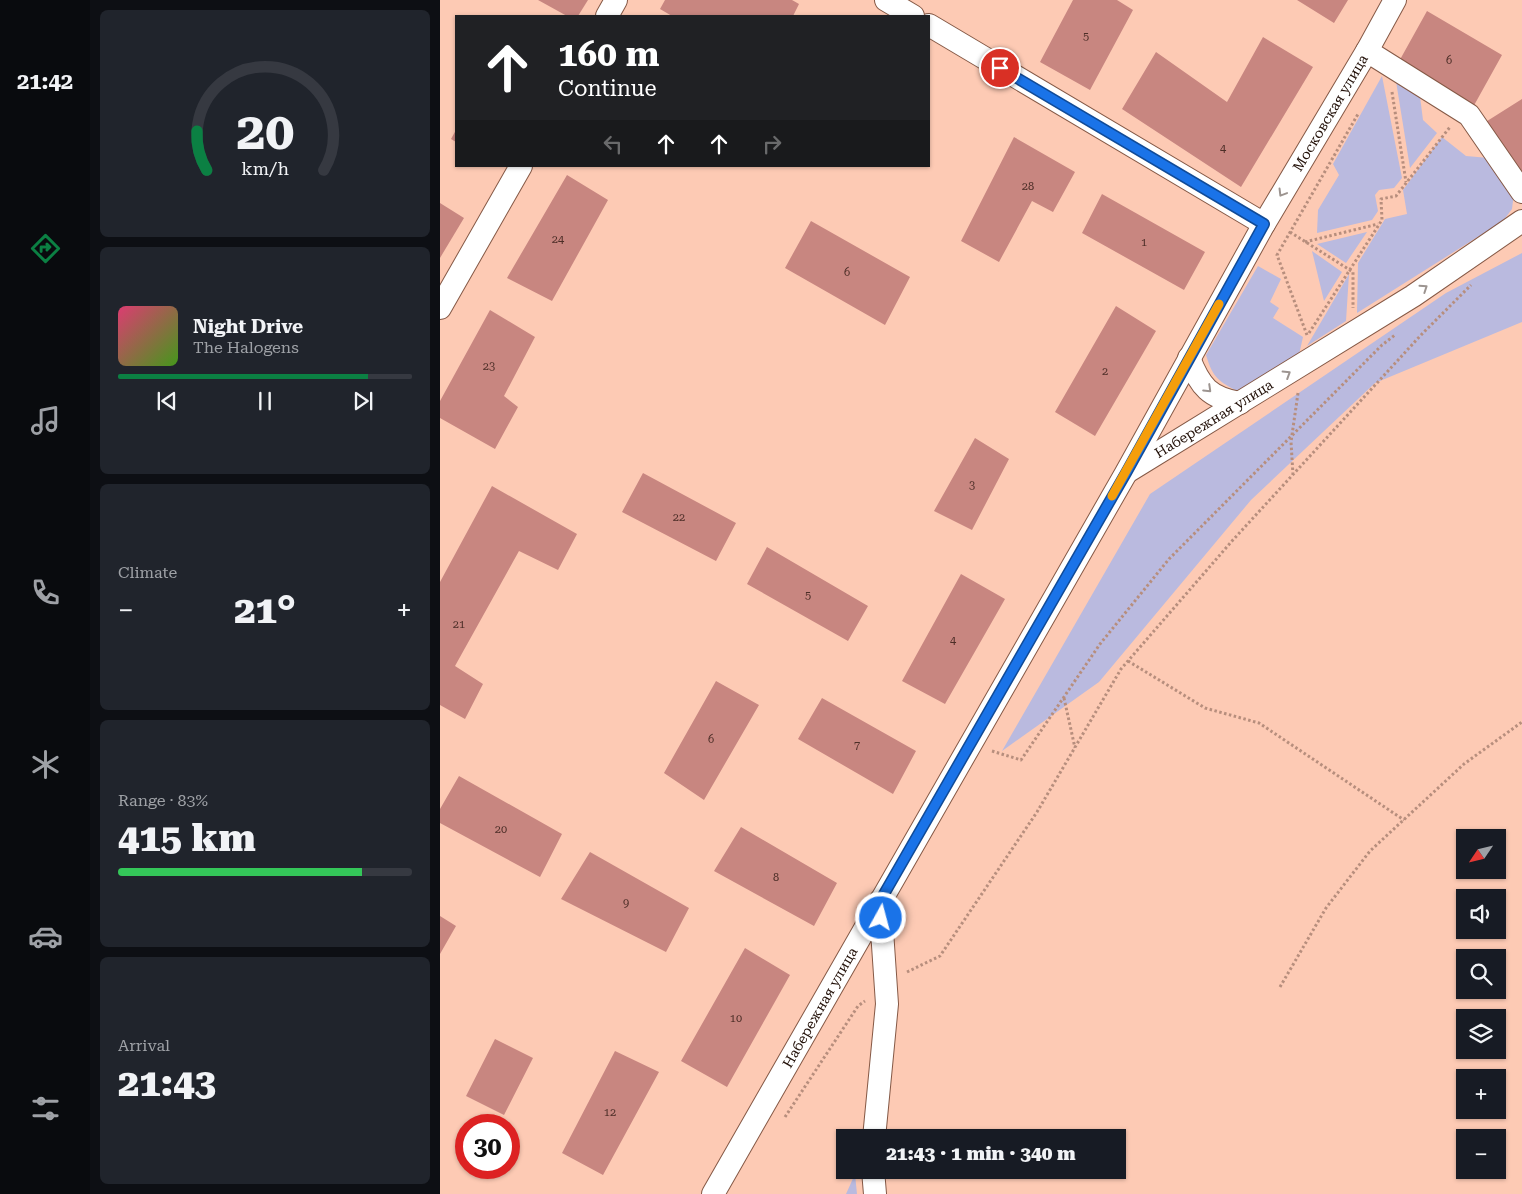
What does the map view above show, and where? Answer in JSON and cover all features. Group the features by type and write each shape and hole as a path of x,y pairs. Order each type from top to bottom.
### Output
{"street":[{"path":"608,15 616,0"},
{"path":"886,0 911,15"},
{"name":"Московская улица","path":"1126,473 1264,224 1367,51 1395,0"},
{"path":"930,26 1264,224"},
{"path":"1367,51 1469,114 1522,192"},
{"path":"440,308 520,167"},
{"name":"Набережная улица","path":"713,1194 1126,473 1412,296 1522,221"},
{"path":"1189,358 1194,371 1210,393 1224,400 1240,403"},
{"path":"875,1129 887,1004 880,901"},
{"path":"874,1179 875,1194"}],"path":[{"path":"1387,63 1406,182"},
{"path":"1307,336 1277,255 1363,106"},
{"path":"1293,475 1291,442 1307,336 1382,220 1381,199 1396,196 1462,110"},
{"path":"1305,242 1379,224"},
{"path":"1290,232 1353,272 1353,310"},
{"path":"784,1118 858,1006 886,983 940,956 1037,812 1128,661 1232,541 1421,335 1475,279 1466,284"},
{"path":"970,744 1021,760 1100,644 1169,559 1382,345 1397,334"},
{"path":"1128,661 1205,708 1259,723 1404,820"},
{"path":"1064,697 1075,748"},
{"path":"1280,987 1326,908 1370,851 1464,764 1522,722"}],"shaded area":[{"path":"1395,75 1419,89 1423,120 1437,133 1410,168"},
{"path":"1382,76 1402,178 1394,188 1379,190 1375,195 1378,211 1372,220 1317,233 1318,210 1339,175 1333,164"},
{"path":"1442,137 1466,156 1489,158 1514,193 1512,209 1503,221 1357,313 1358,263 1385,219 1407,214 1403,190"},
{"path":"1367,232 1346,263 1317,244"},
{"path":"1312,251 1342,272 1324,301"},
{"path":"1522,253 1522,322 1375,383 1251,500 1099,682 1002,751 1150,494 1446,293"},
{"path":"1258,266 1281,279 1270,302 1279,308 1273,318 1303,337 1298,359 1239,392 1217,378 1211,369 1206,355"},
{"path":"1349,274 1346,321 1307,346"},
{"path":"853,1179 856,1179 857,1194 846,1194"}],"building":[{"path":"538,0 588,0 579,15 565,15"},
{"path":"665,0 792,0 799,4 794,15 670,15 660,9"},
{"path":"1073,0 1117,0 1133,10 1090,90 1040,62"},
{"path":"1297,0 1348,0 1334,23"},
{"path":"1427,11 1502,55 1472,109 1397,65"},
{"path":"1263,37 1313,67 1241,187 1122,109 1156,52 1227,102"},
{"path":"1522,99 1522,181 1484,123"},
{"path":"455,132 455,141 451,139"},
{"path":"1014,137 1075,172 1053,212 1032,201 999,262 961,241"},
{"path":"567,175 608,200 552,301 507,278"},
{"path":"1102,194 1205,252 1184,290 1082,233"},
{"path":"440,203 464,218 440,258"},
{"path":"811,221 910,277 885,325 785,268"},
{"path":"1116,306 1156,331 1095,436 1055,412"},
{"path":"490,310 535,337 504,396 518,407 495,449 440,418 440,401"},
{"path":"975,438 1009,459 972,530 934,511"},
{"path":"643,473 736,523 716,561 622,512"},
{"path":"492,486 577,534 558,570 519,551 455,666 483,684 465,719 440,705 440,582"},
{"path":"767,547 868,606 848,641 747,584"},
{"path":"961,574 1005,599 945,704 902,681"},
{"path":"716,681 759,705 704,800 664,773"},
{"path":"822,698 916,751 893,794 798,739"},
{"path":"459,776 562,834 540,877 440,823 440,809"},
{"path":"741,827 837,883 814,926 714,871"},
{"path":"590,852 689,908 666,952 561,899"},
{"path":"440,916 456,926 440,954"},
{"path":"745,948 790,975 727,1087 681,1061"},
{"path":"495,1039 533,1058 505,1114 466,1096"},
{"path":"615,1051 659,1072 603,1175 562,1153"}],"slow traffic":[{"path":"1112,496 1219,304"}],"route":[{"path":"881,918 880,901 1126,473 1264,224 1000,68"}]}
